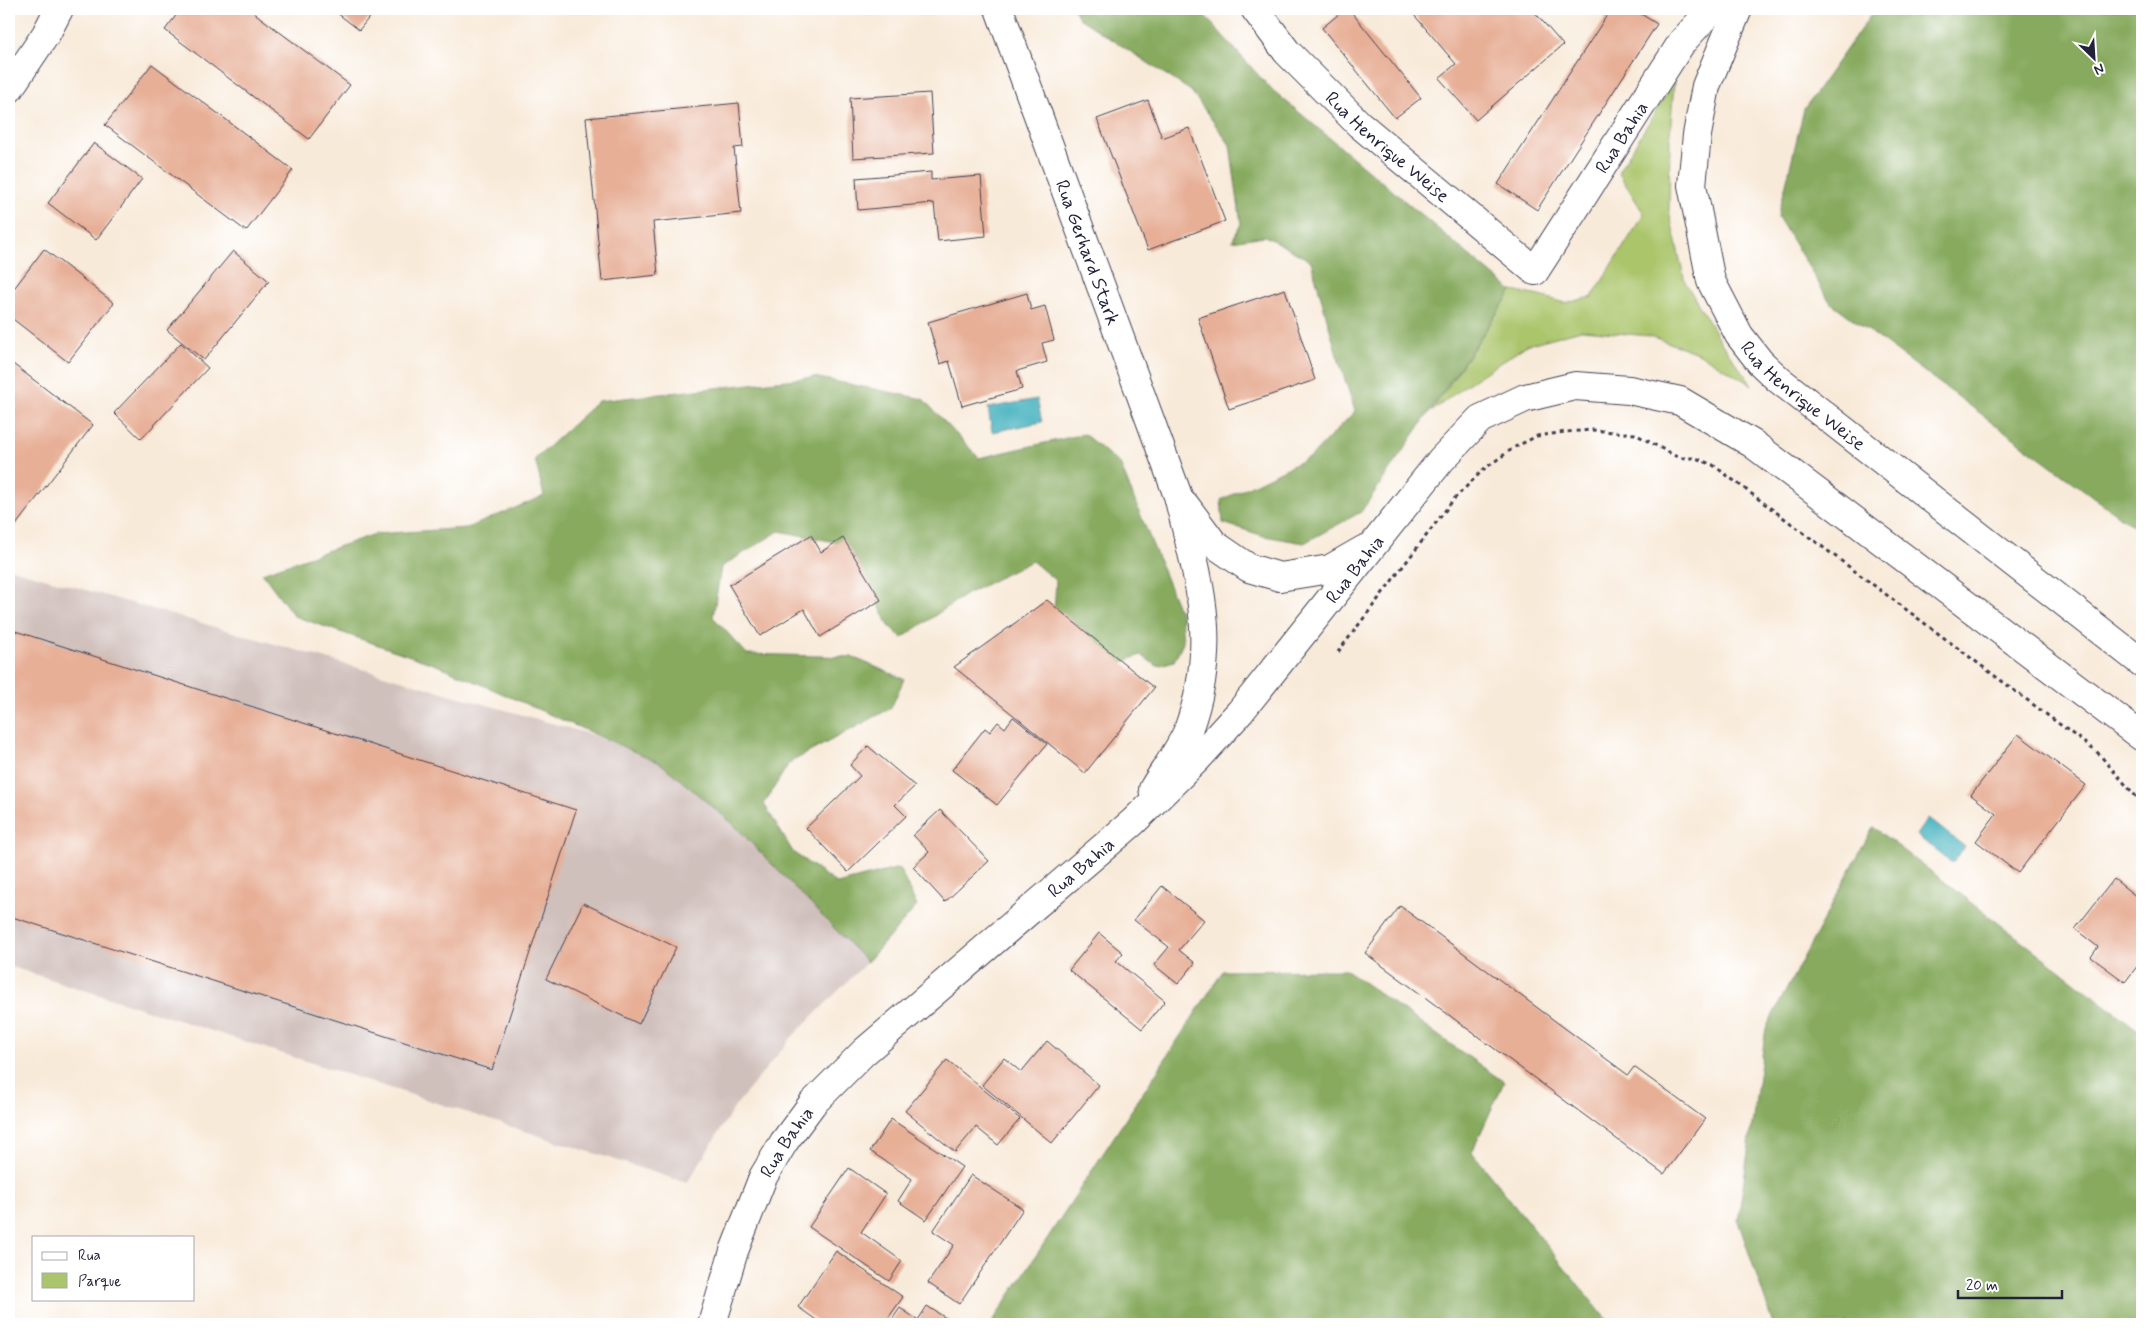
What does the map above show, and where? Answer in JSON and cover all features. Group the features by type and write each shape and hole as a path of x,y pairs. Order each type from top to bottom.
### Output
{"main road":[{"path":"9,89 46,34 59,9"},
{"name":"Rua Gerhard Stark","path":"1000,9 1178,496 1198,579 1206,631 1202,682 1187,732 1132,822"},
{"name":"Rua Henrique Weise","path":"1255,9 1288,52 1360,124 1535,271"},
{"name":"Rua Bahia","path":"1535,271 1682,42 1712,9"},
{"name":"Rua Henrique Weise","path":"1738,9 1706,86 1696,135 1692,185 1711,281 1739,335 1760,362 1778,380 2142,663"},
{"name":"Rua Bahia","path":"712,1324 734,1251 764,1176 784,1142 813,1104 864,1052 1132,822 1197,759 1240,712 1377,543 1441,460 1480,418 1525,398 1575,386 1629,390 1680,401 1753,444 2142,736"},
{"name":"Rua Gerhard Stark","path":"1178,496 1214,544 1249,568 1280,577 1330,569 1377,543"}],"path":[{"path":"1338,652 1454,499 1484,469 1515,447 1537,436 1592,430 1635,434 1679,458 1696,458 1713,465 2098,753 2140,801"}],"shaded area":[{"path":"9,568 596,736 660,763 732,823 867,962 792,1037 736,1105 687,1183 9,966"}],"green space":[{"path":"1074,9 1199,9 1269,87 1512,291 1361,512 1304,543 1264,536 1223,523 1221,500 1312,456 1355,411 1337,355 1311,261 1265,236 1232,241 1241,224 1230,145 1191,91 1079,18"},
{"path":"1875,9 2142,9 2142,533 1830,302 1778,217 1804,109"},
{"path":"1674,82 1670,135 1669,211 1685,282 1722,344 1752,385 1698,353 1650,336 1581,330 1527,345 1466,385 1431,412 1512,291 1566,303 1592,297 1644,214 1618,172"},
{"path":"814,377 923,399 979,458 1084,434 1120,464 1181,615 1183,642 1174,661 1157,666 1141,655 1116,664 1054,614 1056,581 1032,561 965,595 902,638 889,626 856,558 840,543 779,531 721,567 713,617 747,654 852,657 904,679 891,708 789,763 764,804 793,852 837,884 899,868 917,906 867,962 732,823 660,763 442,667 294,616 262,573 375,534 467,528 544,496 535,459 598,401"},
{"path":"1873,827 2142,1033 2142,1324 1773,1324 1738,1221 1766,1028"},
{"path":"1346,970 1504,1082 1472,1152 1610,1324 991,1324 1223,971"}],"water":[{"path":"1037,399 1042,422 992,432 988,408"},
{"path":"1928,818 1965,847 1952,863 1916,835"}],"building":[{"path":"181,9 249,9 350,85 309,139 165,30"},
{"path":"332,9 376,9 359,30"},
{"path":"1345,9 1349,9 1421,98 1395,118 1322,28"},
{"path":"1409,9 1514,9 1516,11 1519,9 1532,9 1563,45 1476,120 1439,78 1456,64"},
{"path":"1611,9 1633,9 1657,24 1537,210 1498,184"},
{"path":"152,64 293,170 246,231 105,125"},
{"path":"930,93 934,153 853,158 850,98"},
{"path":"1148,100 1162,138 1189,128 1225,221 1148,250 1097,119"},
{"path":"739,103 743,147 734,148 741,213 653,222 658,275 602,281 586,118"},
{"path":"94,143 142,179 96,240 48,203"},
{"path":"931,172 931,180 981,176 986,236 938,241 934,203 858,210 856,178"},
{"path":"44,249 114,303 68,362 9,316 9,295"},
{"path":"233,251 269,281 204,360 167,330"},
{"path":"1285,289 1315,380 1229,409 1198,318"},
{"path":"1027,293 1031,310 1045,306 1054,340 1042,343 1047,362 1017,371 1022,389 962,406 949,361 940,364 928,322"},
{"path":"181,343 208,368 141,439 114,413"},
{"path":"9,361 93,425 9,534"},
{"path":"811,535 821,552 843,538 881,600 820,637 804,609 760,636 729,585"},
{"path":"1047,600 1154,688 1085,773 954,667"},
{"path":"9,629 576,810 492,1070 9,916 9,847 12,837 9,836"},
{"path":"1013,717 1047,744 997,805 952,770 985,728 990,732 998,722 1005,728"},
{"path":"2018,734 2086,785 2018,873 1976,841 1996,814 1971,795"},
{"path":"868,746 915,786 895,805 906,816 848,872 806,828 860,776 850,765"},
{"path":"940,810 989,861 945,902 913,867 929,852 913,835"},
{"path":"2114,879 2142,901 2142,960 2125,982 2091,957 2098,947 2075,929"},
{"path":"1162,886 1204,920 1179,950 1195,963 1178,984 1154,965 1169,947 1134,920"},
{"path":"583,903 676,947 639,1024 546,979"},
{"path":"1400,906 1628,1075 1634,1067 1705,1119 1664,1174 1365,953"},
{"path":"1099,933 1123,953 1116,961 1165,1001 1142,1029 1069,970"},
{"path":"1047,1041 1099,1085 1052,1143 982,1085 1004,1058 1021,1072"},
{"path":"947,1060 1020,1119 998,1145 976,1127 955,1152 905,1111"},
{"path":"891,1119 962,1167 926,1220 898,1201 912,1179 870,1151"},
{"path":"849,1168 886,1194 861,1232 902,1261 889,1281 809,1227"},
{"path":"971,1175 1023,1209 959,1304 928,1283 954,1245 933,1231"},
{"path":"836,1251 903,1297 884,1324 822,1324 798,1307"},
{"path":"927,1306 955,1324 889,1324 900,1308 918,1320"}]}
